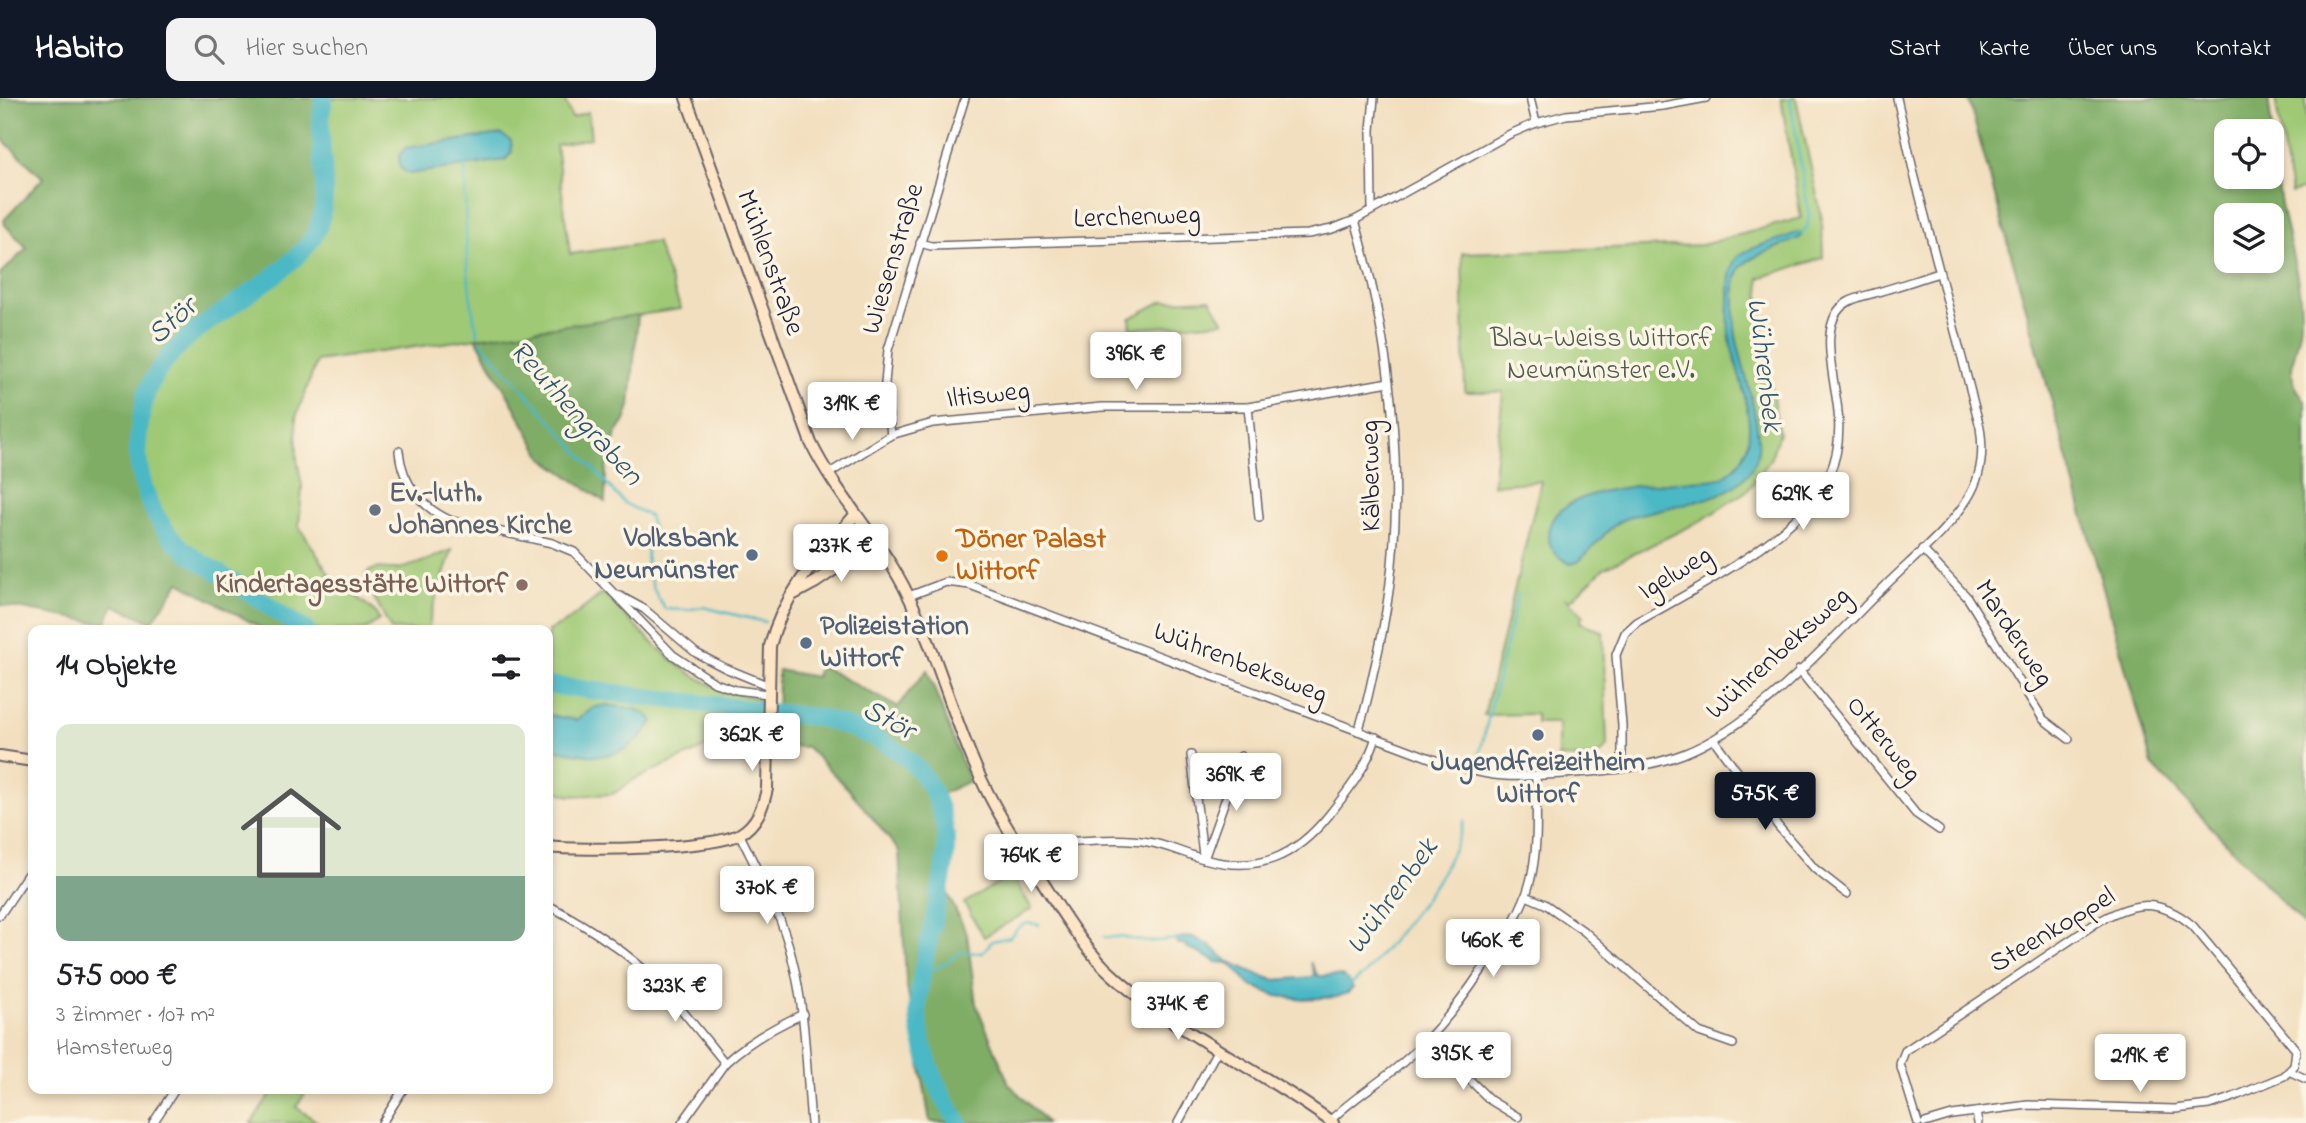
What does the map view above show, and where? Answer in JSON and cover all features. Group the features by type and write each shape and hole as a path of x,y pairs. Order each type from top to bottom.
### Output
{"street":[{"name":"Mühlenstraße","path":"686,98 802,419 828,474 909,596 974,763 994,807 1077,934 1104,966 1135,994 1331,1122"},
{"name":"Wiesenstraße","path":"891,435 885,383 888,350 965,98"},
{"path":"1372,210 1371,130 1374,98"},
{"path":"1530,98 1536,123"},
{"name":"Lerchenweg","path":"920,243 931,246 1308,234 1355,220 1510,134 1536,123 1566,115 1663,107 1706,98"},
{"name":"Wührenbeksweg","path":"909,596 946,582 970,585 1438,761 1479,772 1506,776 1622,769 1659,762 1714,740 1756,710 1922,549 1968,500 1979,475 1983,450 1974,401 1939,272 1897,98"},
{"name":"Kälberweg","path":"1355,220 1372,286 1389,382 1396,471 1392,576 1382,639 1358,731"},
{"name":"Igelweg","path":"1622,769 1622,725 1616,655 1625,633 1637,622 1746,557 1779,534 1807,508 1830,473 1839,439 1829,337 1834,315 1848,302 1939,272"},
{"name":"Iltisweg","path":"828,474 891,435 933,423 1084,408 1248,407 1389,382"},
{"path":"1248,407 1259,518"},
{"path":"399,451 404,476 415,493 438,515 452,521 552,543 574,552 673,655 716,683 736,690 768,693"},
{"path":"553,847 600,849 697,843 740,835 756,820 764,802 768,775 770,646 776,624 789,597 808,569 855,515"},
{"path":"789,597 875,542"},
{"name":"Marderweg","path":"1922,549 1944,570 1989,628 2043,719 2069,739"},
{"path":"615,593 644,609 696,653 768,693"},
{"name":"Otterweg","path":"1799,670 1916,814 1939,830"},
{"path":"1023,852 1040,843 1136,840 1204,859 1237,865 1273,860 1291,851 1313,832 1349,789 1376,737"},
{"path":"1714,740 1778,826 1815,869 1847,894"},
{"path":"1191,755 1204,859"},
{"path":"0,756 28,760"},
{"path":"1204,859 1241,756"},
{"path":"1331,1122 1346,1105 1401,1065 1429,1039 1475,982 1512,924 1526,896 1535,852 1536,775"},
{"path":"740,835 766,887 787,941 799,988 811,1123"},
{"path":"0,915 28,873"},
{"path":"1526,896 1545,905 1585,932 1699,1032 1733,1044"},
{"name":"Steenkoppel","path":"1918,1123 1900,1064 1905,1051 2093,925 2113,913 2134,906 2164,908 2193,926 2296,1050"},
{"path":"553,908 605,938 629,957 676,1003 726,1063"},
{"path":"682,1123 726,1063 750,1042 803,1014"},
{"path":"1429,1039 1490,1100 1518,1116"},
{"path":"1925,1123 2028,1105 2183,1109 2231,1098 2291,1072 2296,1050 2305,1047"},
{"path":"1178,1123 1218,1049"},
{"path":"2291,1072 2306,1079"},
{"path":"153,1123 172,1094"},
{"path":"382,1123 400,1094"},
{"path":"1976,1112 1978,1123"}],"green space":[{"path":"0,98 324,98 321,132 324,202 315,234 294,259 261,286 196,331 167,358 147,392 138,437 138,456 146,494 164,528 191,555 298,625 256,625 179,582 152,622 114,605 105,624 0,605 0,274 27,248 5,225 4,220 43,178 0,137"},
{"path":"324,98 564,98 572,118 588,112 591,138 556,145 570,254 656,242 681,309 317,361 296,417 297,459 302,486 299,526 330,575 375,612 379,620 372,625 298,625 189,553 162,524 148,501 138,466 138,431 148,390 171,354 194,332 285,266 305,247 320,221 323,185 321,109"},
{"name":"Blau-Weiss Wittorf Neumünster e.V.","path":"1781,98 1796,98 1822,219 1823,258 1759,278 1761,322 1779,434 1770,460 1748,490 1701,521 1604,568 1571,600 1566,599 1583,615 1580,622 1603,632 1607,746 1593,757 1558,757 1558,723 1536,723 1536,714 1484,715 1541,481 1493,485 1503,392 1465,392 1462,253 1702,245 1801,218"},
{"path":"1968,98 2268,98 2271,119 2214,119 2214,189 2279,189 2281,203 2214,203 2214,273 2284,273 2284,218 2297,274 2301,316 2293,360 2293,379 2306,402 2306,927 2152,765"},
{"path":"2275,98 2306,98 2306,189 2291,193 2284,151 2284,119 2279,119"},
{"path":"1210,299 1224,322 1131,329 1130,318 1163,301"},
{"path":"638,315 630,406 625,421 616,434 606,469 605,502 543,458 476,338"},
{"path":"452,550 429,625 388,625 365,575 376,569 411,566"},
{"path":"603,593 652,642 691,674 718,688 758,698 758,745 716,743 635,779 613,794 570,796 553,790 553,629 565,623"},
{"path":"819,665 897,707 927,670 969,781 935,797 945,826 947,844 941,880 967,934 976,1004 1009,1084 1047,1123 930,1122 906,981 899,851 852,793 807,747 777,746 778,670 816,677"},
{"path":"1012,875 1032,909 984,937 964,903"},
{"path":"271,1094 305,1094 296,1107 319,1123 251,1123"}],"water":[{"path":"501,134 511,141 512,152 505,160 409,174 400,168 399,156 405,148"},
{"path":"1798,232 1802,233 1801,237 1744,264 1736,280 1736,336 1758,434 1756,460 1746,476 1732,488 1715,496 1620,521 1578,562 1571,564 1556,554 1549,542 1553,520 1565,507 1584,497 1630,487 1719,478 1740,461 1747,446 1749,428 1743,389 1729,334 1732,268 1735,260 1747,251"},
{"path":"607,705 639,711 645,713 653,722 641,736 618,752 593,756 553,749 553,716 576,720 595,707"},
{"path":"1191,936 1211,946 1226,960 1274,980 1313,977 1310,962 1318,976 1343,977 1353,988 1337,997 1306,999 1277,996 1250,985 1228,963 1217,962 1184,944 1178,944 1174,939"}],"waterway":[{"name":"Stör","path":"298,625 191,555 164,528 146,494 138,456 138,437 147,392 167,358 196,331 261,286 294,259 315,234 324,202 321,132 324,98"},
{"name":"Wührenbek","path":"1790,98 1809,216 1807,227 1801,234"},
{"name":"Reuthengraben","path":"465,166 468,273 478,335"},
{"name":"Reuthengraben","path":"481,342 624,503 649,516 653,530 647,550 648,571 665,609 686,610 703,607 765,622"},
{"name":"Wührenbek","path":"1478,761 1518,594"},
{"name":"Stör","path":"553,686 822,718 862,732 900,753 912,763 922,774 937,801 946,846 942,879 920,985 918,1018 930,1066 943,1097 959,1123"},
{"name":"Wührenbek","path":"1351,984 1365,974 1422,902 1447,863 1464,821"},
{"name":"Wührenbek","path":"923,966 938,968 961,952 983,953 992,941 1010,937 1022,925 1039,925"},
{"name":"Wührenbek","path":"1104,937 1148,942 1177,939"}],"place":[{"name":"Ev.-luth. Johannes Kirche","path":"375,510"},
{"name":"Volksbank Neumünster","path":"752,555"},
{"name":"Döner Palast Wittorf","path":"942,556"},
{"name":"Kindertagesstätte Wittorf","path":"522,585"},
{"name":"Polizeistation Wittorf","path":"806,643"},
{"name":"Jugendfreizeitheim Wittorf","path":"1538,735"}]}
